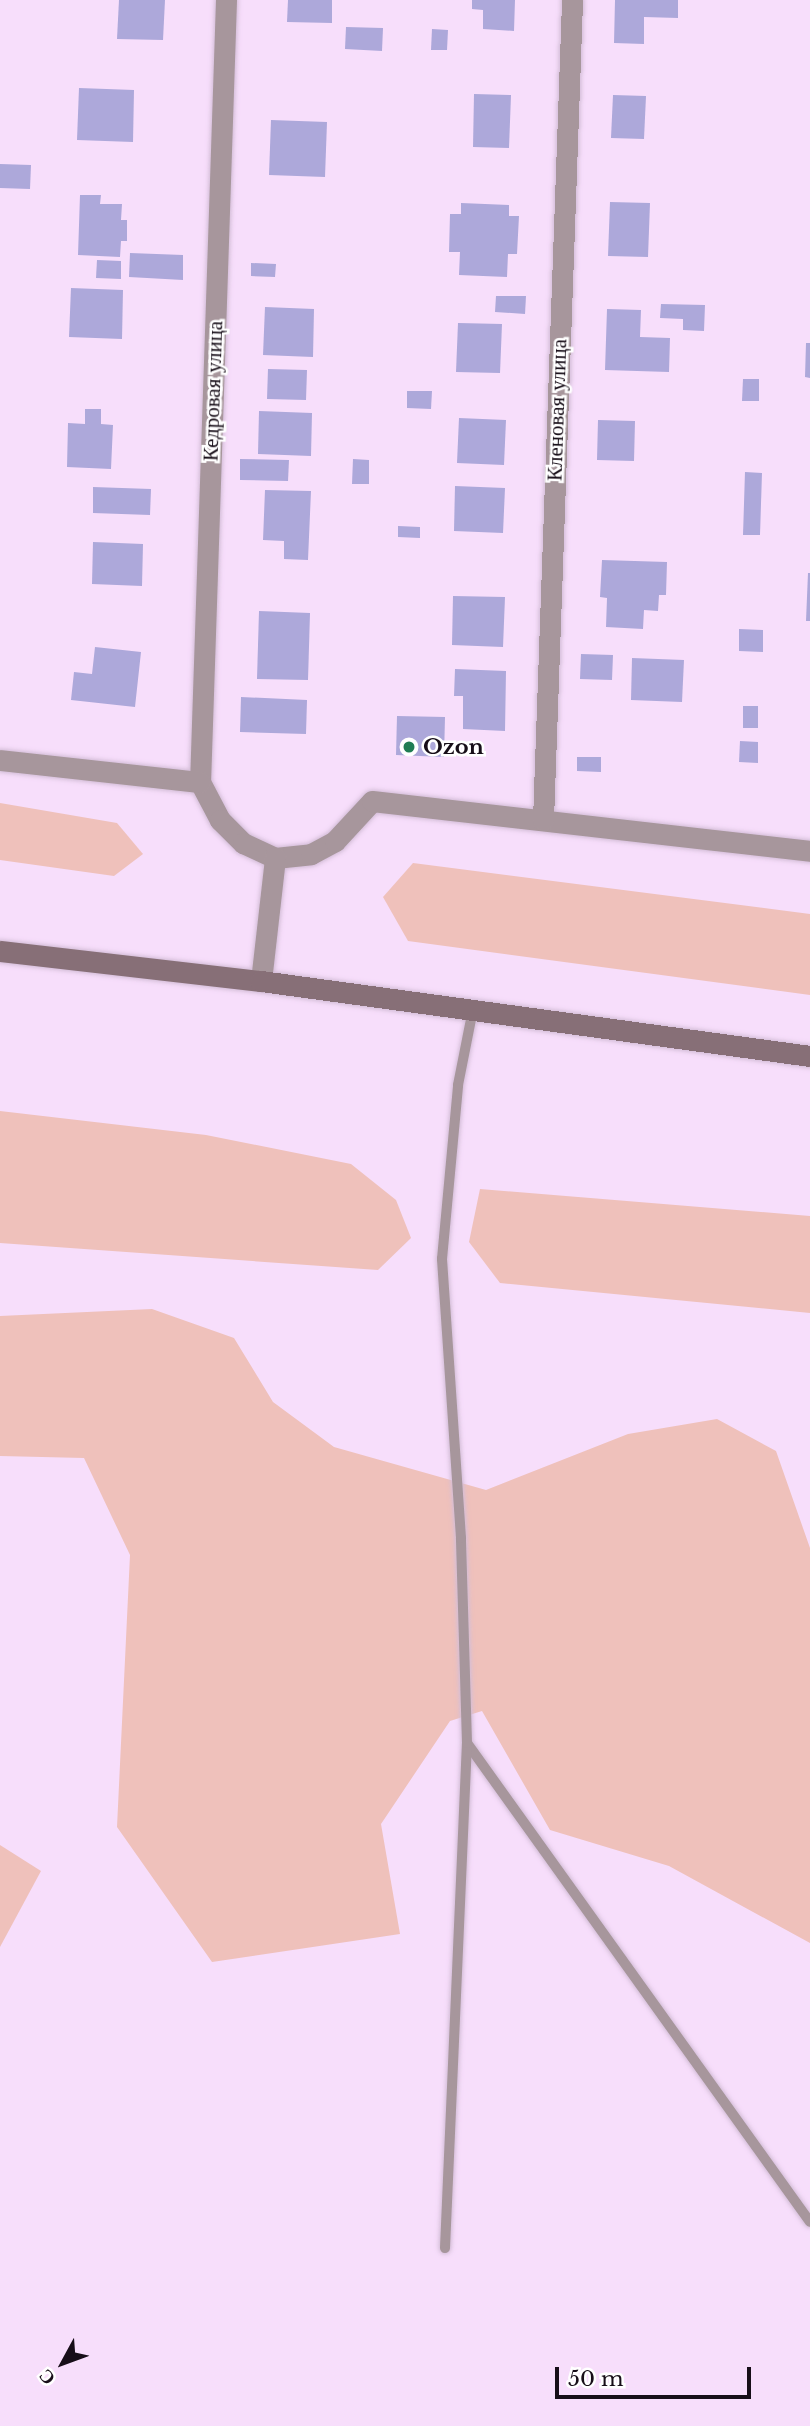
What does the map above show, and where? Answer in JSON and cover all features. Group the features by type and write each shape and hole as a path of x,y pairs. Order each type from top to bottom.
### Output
{"street":[{"name":"Кедровая улица","path":"200,782 226,0"},
{"name":"Кленовая улица","path":"543,820 572,0"},
{"path":"0,760 200,782 220,820 243,843 275,858 311,854 335,841 372,801 810,851"},
{"path":"261,981 275,858"},
{"path":"0,951 261,981 810,1056"}],"lane":[{"path":"445,2248 467,1743 460,1524 442,1259 458,1085 473,1009"},
{"path":"467,1743 810,2222"}],"shaded area":[{"path":"0,803 117,823 143,854 114,876 0,860"},
{"path":"413,863 810,914 810,995 408,941 383,897"},
{"path":"0,1111 206,1135 351,1164 396,1200 411,1238 378,1270 0,1243"},
{"path":"480,1189 810,1216 810,1313 500,1283 469,1242"},
{"path":"152,1309 234,1338 273,1402 334,1447 486,1490 628,1434 717,1419 776,1451 810,1548 810,1943 669,1866 550,1830 482,1711 450,1721 381,1824 400,1934 212,1962 117,1827 130,1555 84,1458 0,1456 0,1316"},
{"path":"0,1845 41,1871 0,1947"}],"building":[{"path":"119,0 165,0 163,40 117,39"},
{"path":"288,0 332,0 332,23 287,22"},
{"path":"472,0 515,0 514,31 483,29 483,10 472,9"},
{"path":"615,0 678,0 678,18 644,17 644,44 614,43"},
{"path":"346,27 383,28 382,51 345,49"},
{"path":"432,29 448,30 447,50 431,50"},
{"path":"79,88 134,90 133,142 77,140"},
{"path":"474,94 511,95 509,148 473,147"},
{"path":"613,95 646,96 644,139 611,138"},
{"path":"271,120 327,122 325,177 269,175"},
{"path":"0,164 31,165 30,189 0,188"},
{"path":"80,195 101,195 100,204 122,204 121,220 127,220 127,241 121,241 120,257 78,255"},
{"path":"610,202 650,203 648,257 608,256"},
{"path":"461,203 509,205 509,216 519,216 517,254 508,254 507,277 459,275 460,252 449,252 450,214 461,214"},
{"path":"130,253 183,255 183,280 129,277"},
{"path":"97,260 121,261 121,279 96,278"},
{"path":"251,263 276,264 275,277 251,276"},
{"path":"71,288 123,290 122,339 69,337"},
{"path":"496,296 526,296 525,314 495,312"},
{"path":"661,304 705,305 704,331 683,330 683,319 660,318"},
{"path":"265,307 314,309 313,357 263,355"},
{"path":"607,309 641,310 640,337 670,338 669,372 605,370"},
{"path":"458,323 502,324 500,373 456,372"},
{"path":"806,343 810,343 810,378 805,377"},
{"path":"268,369 307,370 306,400 267,399"},
{"path":"743,379 759,379 759,401 742,401"},
{"path":"407,391 432,391 431,409 407,408"},
{"path":"85,409 101,409 101,424 113,425 111,469 67,467 68,423 85,424"},
{"path":"259,411 312,413 311,456 258,454"},
{"path":"459,418 506,420 504,465 457,463"},
{"path":"598,420 635,421 634,461 597,460"},
{"path":"240,459 289,460 288,481 240,480"},
{"path":"353,459 369,460 369,484 352,484"},
{"path":"745,472 762,473 760,535 743,535"},
{"path":"455,486 505,488 503,533 454,531"},
{"path":"93,487 151,489 150,515 93,513"},
{"path":"265,490 311,491 308,560 284,559 284,541 263,540"},
{"path":"398,526 420,527 420,538 398,537"},
{"path":"93,542 143,544 142,586 92,584"},
{"path":"602,560 667,562 666,595 659,595 658,611 644,610 643,629 606,627 607,598 600,597"},
{"path":"808,573 810,621 806,621"},
{"path":"453,596 505,597 503,647 452,645"},
{"path":"259,611 310,613 308,680 257,679"},
{"path":"739,629 763,630 763,652 739,651"},
{"path":"95,647 141,652 135,707 71,700 74,672 92,674"},
{"path":"581,654 613,655 612,680 580,679"},
{"path":"632,658 684,660 682,702 631,700"},
{"path":"455,669 506,671 505,731 463,729 463,696 454,696"},
{"path":"241,697 307,700 306,734 240,732"},
{"path":"743,706 758,706 758,728 743,728"},
{"path":"397,716 445,717 444,757 396,755"},
{"path":"740,741 758,742 758,763 739,762"},
{"path":"577,757 601,757 601,772 577,771"}],"place":[{"name":"Ozon","path":"409,747"}]}
